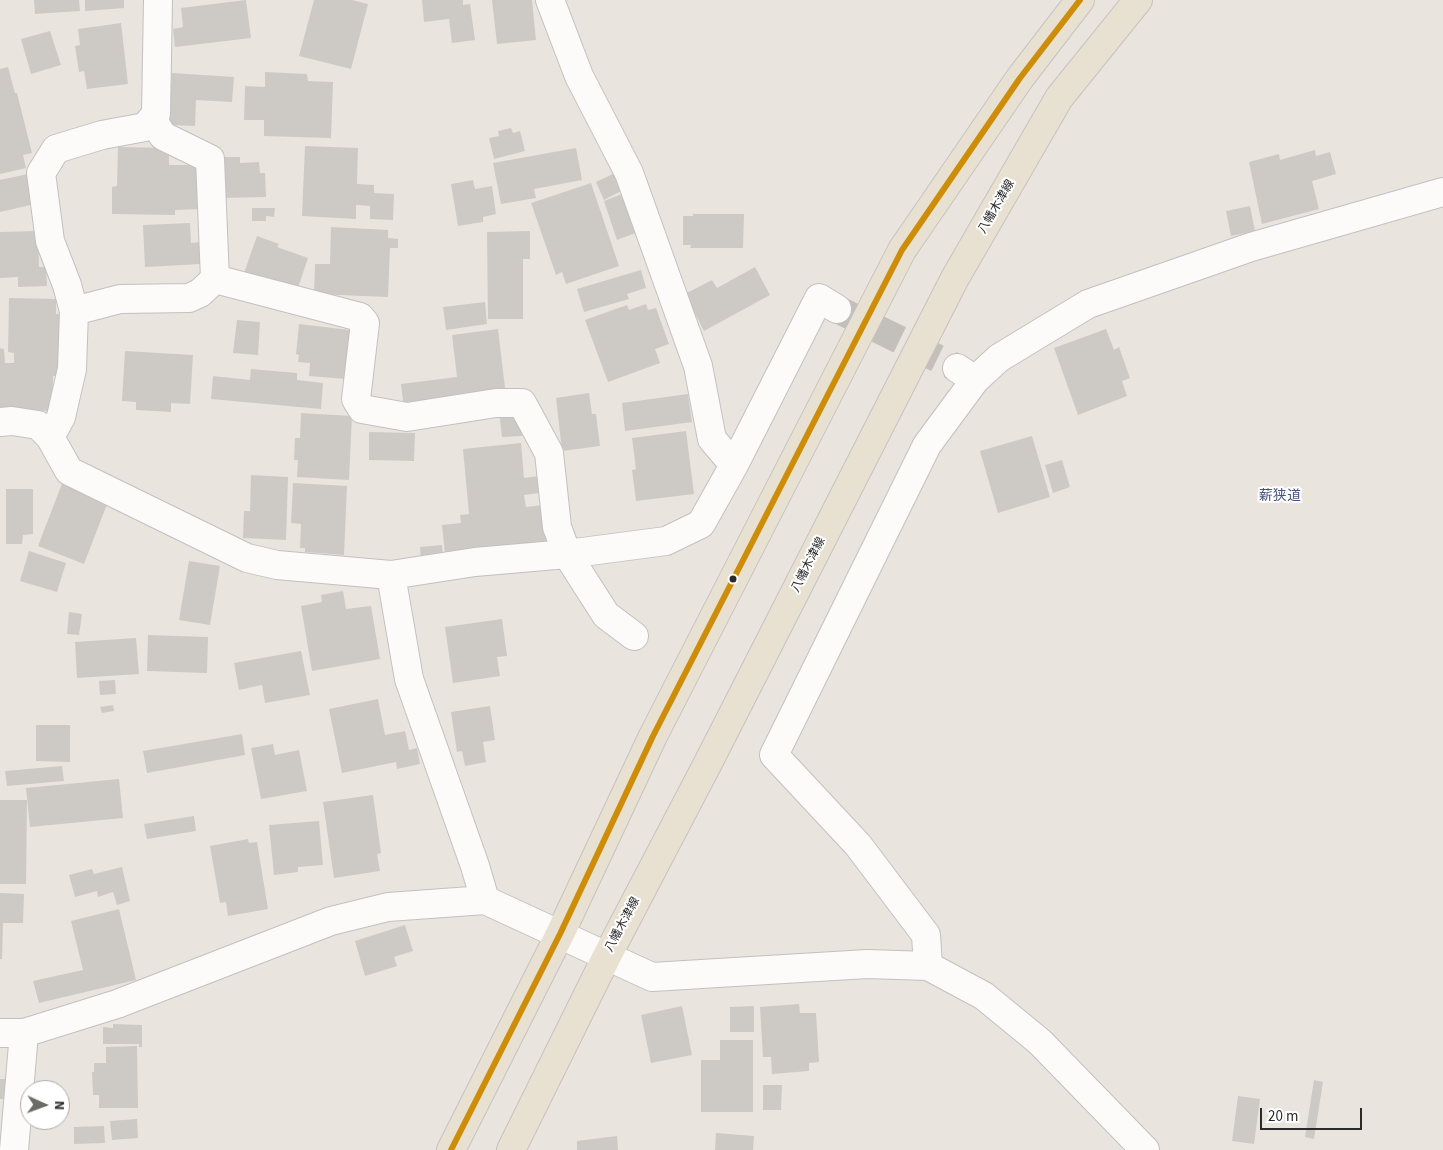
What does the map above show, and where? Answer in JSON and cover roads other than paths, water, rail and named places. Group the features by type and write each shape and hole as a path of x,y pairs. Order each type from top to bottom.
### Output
{"main road":[{"path":"452,1150 560,934 653,736 902,250 1020,78 1080,0"},
{"name":"八幡木津線","path":"511,1150 607,956 713,754 955,278 1059,98 1138,0"}],"street":[{"path":"50,437 61,417 72,369 74,311 67,285 50,241 41,173 56,149 102,135 145,127 156,114 158,0"},
{"path":"550,0 579,76 629,173 698,366 712,439 734,465"},
{"path":"74,311 120,299 189,298 200,293 215,279 210,159 163,136 152,119"},
{"path":"928,966 926,935 858,845 774,755 927,445 966,374 999,358 1088,304 1251,247 1443,192"},
{"path":"215,279 360,317 365,323 356,399 362,408 407,417 496,403 522,403 549,453 557,527 567,554 606,615 634,636"},
{"path":"0,422 12,421 38,426 50,437 69,471 246,558 276,565 391,575 475,562 567,554 666,540 701,524 734,465 819,298 837,309"},
{"path":"391,575 409,679 475,866 485,900"},
{"path":"14,1150 12,1033 117,1004 331,921 388,907 485,900 652,977 867,964 928,966 984,996 1040,1042 1145,1150"}],"tunnel":[{"path":"837,309 957,368"}],"district":[{"name":"薪狭道","path":"1280,497"}]}
